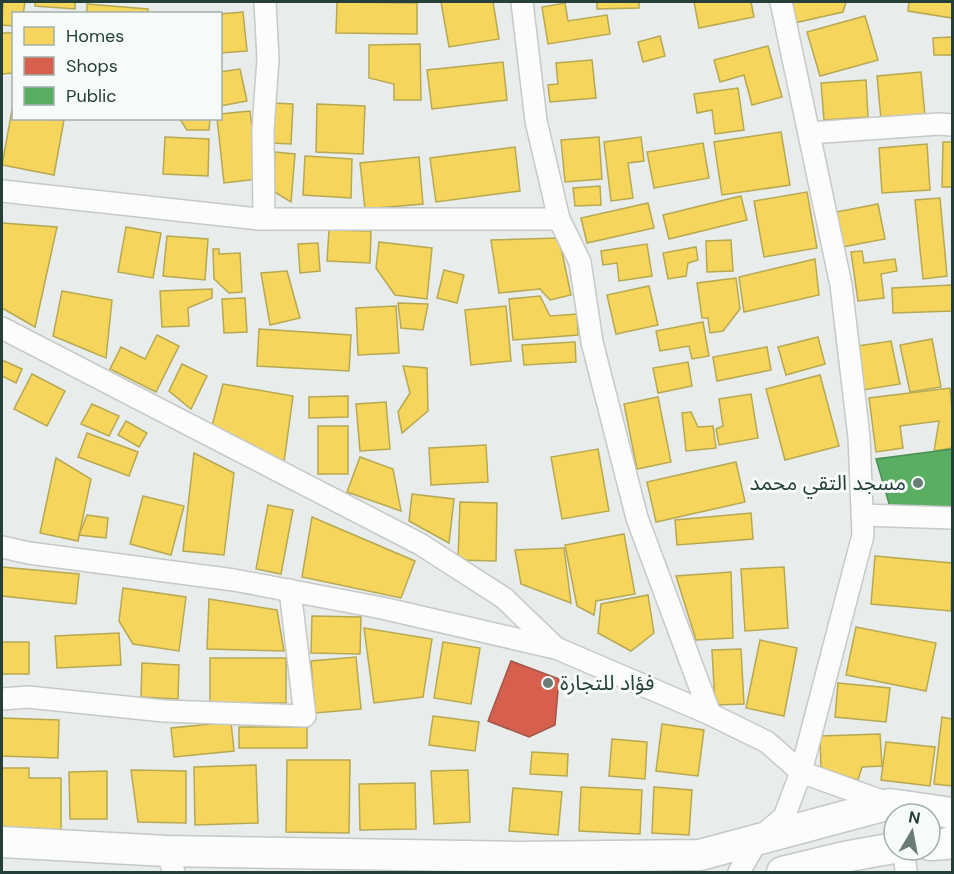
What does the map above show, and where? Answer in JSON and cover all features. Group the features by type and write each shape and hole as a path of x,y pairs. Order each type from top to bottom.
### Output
{"main road":[{"path":"2,842 170,862 517,865 700,855 882,806"},
{"path":"782,873 882,850"}],"street":[{"path":"264,219 263,129 268,59 265,2"},
{"path":"522,2 536,121 558,219 580,262 592,342 637,518 710,714"},
{"path":"739,873 758,839 784,817 801,772 863,536 859,436 841,285 781,2"},
{"path":"809,133 952,125"},
{"path":"2,192 264,219 558,219"},
{"path":"2,328 420,544 504,598 556,648"},
{"path":"862,515 952,518"},
{"path":"2,547 29,553 234,580 290,590 382,608 556,648 767,741 801,772 884,802"},
{"path":"2,699 28,697 164,711 226,715 305,716 290,590"}],"building: Homes":[{"path":"3,2 25,2 23,12 12,12 12,26 2,25"},
{"path":"35,2 75,2 75,9 35,6"},
{"path":"337,2 417,3 417,34 336,33"},
{"path":"441,2 493,2 499,39 449,47"},
{"path":"597,2 639,2 639,8 597,9"},
{"path":"694,2 751,2 754,17 699,28"},
{"path":"790,2 846,2 843,12 794,23"},
{"path":"909,2 952,2 952,18 908,11"},
{"path":"565,3 568,21 607,15 610,34 548,44 542,7"},
{"path":"87,4 148,9 148,12 87,12"},
{"path":"243,12 247,51 222,53 222,14"},
{"path":"865,16 878,60 820,76 807,32"},
{"path":"2,33 12,33 12,73 2,74"},
{"path":"660,36 665,56 643,62 638,42"},
{"path":"952,37 952,55 934,55 933,38"},
{"path":"420,44 421,100 394,100 394,84 369,78 369,45"},
{"path":"768,46 782,97 752,105 744,75 720,82 714,60"},
{"path":"592,60 596,98 550,102 548,85 558,84 556,63"},
{"path":"503,62 507,100 432,109 427,70"},
{"path":"240,69 247,101 222,106 222,72"},
{"path":"921,72 925,116 881,119 877,76"},
{"path":"866,80 868,117 824,120 821,83"},
{"path":"738,88 744,130 715,134 712,110 697,113 694,94"},
{"path":"272,103 293,104 291,144 271,143"},
{"path":"317,104 365,106 363,154 316,152"},
{"path":"12,110 12,120 64,120 54,175 2,165"},
{"path":"250,111 258,179 224,183 217,120 222,120 222,114"},
{"path":"180,120 210,120 209,130 187,130"},
{"path":"781,132 790,185 722,195 714,142"},
{"path":"165,137 209,139 208,176 163,174"},
{"path":"599,137 602,179 565,182 561,140"},
{"path":"641,137 644,161 628,163 633,198 611,201 604,142"},
{"path":"943,142 952,142 952,187 942,187"},
{"path":"703,143 709,178 654,188 647,152"},
{"path":"927,144 930,190 882,193 879,148"},
{"path":"515,147 520,191 436,202 430,158"},
{"path":"275,152 295,154 291,202 273,191"},
{"path":"305,156 352,159 351,198 303,195"},
{"path":"419,157 423,204 365,209 360,163"},
{"path":"600,186 601,205 575,206 573,188"},
{"path":"807,192 817,248 764,257 754,201"},
{"path":"741,196 747,220 669,239 663,215"},
{"path":"940,198 947,276 923,279 915,200"},
{"path":"648,203 654,228 587,243 581,218"},
{"path":"878,204 885,239 842,247 836,212"},
{"path":"2,223 57,227 35,327 2,308"},
{"path":"126,227 161,233 153,278 118,272"},
{"path":"329,230 371,231 370,263 327,261"},
{"path":"167,236 208,239 205,280 163,276"},
{"path":"559,238 571,295 550,300 540,289 499,293 491,240"},
{"path":"731,240 733,271 707,272 706,241"},
{"path":"379,242 432,248 427,299 395,295 376,268"},
{"path":"318,243 320,271 300,273 298,244"},
{"path":"647,244 652,276 619,281 617,263 603,265 601,251"},
{"path":"696,247 698,260 688,263 686,276 668,279 663,253"},
{"path":"213,249 219,249 219,254 240,253 242,292 229,293 214,279"},
{"path":"862,251 864,263 895,259 897,271 881,274 884,298 858,301 851,252"},
{"path":"815,259 819,295 744,312 739,277"},
{"path":"444,270 464,275 457,303 437,298"},
{"path":"287,271 300,318 270,325 261,273"},
{"path":"736,278 740,309 723,331 710,333 708,318 702,318 697,283"},
{"path":"952,285 952,311 893,313 892,288"},
{"path":"649,286 658,325 616,334 607,295"},
{"path":"212,289 212,298 188,308 189,326 162,327 160,291"},
{"path":"62,291 112,300 106,358 53,336"},
{"path":"540,296 550,316 577,314 578,335 513,340 509,299"},
{"path":"245,298 247,332 224,333 222,299"},
{"path":"398,303 428,304 423,330 401,328"},
{"path":"396,306 399,353 358,355 356,308"},
{"path":"506,306 511,361 471,365 465,310"},
{"path":"703,322 709,356 692,359 689,346 660,351 656,331"},
{"path":"259,329 351,335 349,371 257,366"},
{"path":"157,335 179,346 156,392 110,369 121,347 145,359"},
{"path":"818,337 825,364 786,375 778,347"},
{"path":"932,339 941,387 910,392 900,345"},
{"path":"891,341 900,384 863,390 858,346"},
{"path":"575,342 576,362 524,365 522,345"},
{"path":"767,347 771,370 717,381 713,357"},
{"path":"2,360 22,369 16,383 2,376"},
{"path":"688,362 692,386 658,393 653,368"},
{"path":"182,364 207,376 191,409 169,391"},
{"path":"403,366 427,368 428,411 402,433 398,412 410,393"},
{"path":"32,374 65,391 47,426 14,409"},
{"path":"820,375 839,446 785,460 766,389"},
{"path":"223,384 293,396 284,462 212,426"},
{"path":"950,388 952,448 934,451 939,421 900,426 903,448 876,452 869,398"},
{"path":"751,394 758,438 719,445 716,429 723,426 719,399"},
{"path":"348,396 348,417 309,418 309,397"},
{"path":"658,397 671,462 637,469 624,404"},
{"path":"386,402 390,449 360,451 356,404"},
{"path":"92,404 119,416 109,436 81,424"},
{"path":"691,412 698,427 713,426 716,448 686,451 682,413"},
{"path":"126,421 147,433 139,447 118,435"},
{"path":"318,426 348,426 348,474 318,474"},
{"path":"87,433 138,452 129,476 78,457"},
{"path":"486,445 488,482 431,485 429,448"},
{"path":"598,449 609,511 562,519 551,457"},
{"path":"194,453 234,473 224,555 183,551"},
{"path":"360,457 393,469 401,511 347,492"},
{"path":"56,458 91,479 78,541 40,533"},
{"path":"736,462 745,502 656,522 647,482"},
{"path":"412,494 454,499 449,543 409,521"},
{"path":"143,496 184,506 171,555 130,544"},
{"path":"460,502 497,503 496,561 458,560"},
{"path":"268,505 293,510 281,574 256,569"},
{"path":"751,513 753,539 677,545 675,520"},
{"path":"87,515 108,518 106,538 79,535"},
{"path":"312,517 415,561 401,598 302,577"},
{"path":"624,534 635,594 596,601 594,615 577,606 565,545"},
{"path":"564,548 571,603 521,584 515,550"},
{"path":"875,556 952,563 951,611 871,604"},
{"path":"2,567 79,574 76,604 2,596"},
{"path":"784,567 788,628 745,631 741,569"},
{"path":"731,572 733,638 696,640 676,576"},
{"path":"123,588 186,597 179,651 133,644 119,621"},
{"path":"648,595 654,633 631,651 598,633 601,604"},
{"path":"209,599 277,610 284,651 207,649"},
{"path":"312,616 361,617 360,654 311,653"},
{"path":"856,627 936,643 926,691 846,675"},
{"path":"364,628 432,639 423,697 374,703"},
{"path":"119,633 121,665 57,668 55,636"},
{"path":"760,640 797,648 784,716 746,708"},
{"path":"2,642 29,642 29,674 2,674"},
{"path":"443,642 480,648 471,704 434,698"},
{"path":"741,649 744,704 715,705 712,650"},
{"path":"356,657 361,709 315,713 311,661"},
{"path":"210,658 286,658 286,703 210,703"},
{"path":"142,663 179,665 178,699 141,697"},
{"path":"838,683 890,688 886,722 835,717"},
{"path":"433,716 479,722 475,751 429,745"},
{"path":"942,717 952,719 952,786 934,784"},
{"path":"2,718 59,720 58,758 2,756"},
{"path":"231,722 234,751 174,757 171,728"},
{"path":"662,724 704,730 698,776 656,771"},
{"path":"239,727 307,727 307,748 239,748"},
{"path":"880,734 882,766 862,767 858,780 821,769 820,736"},
{"path":"612,739 647,742 645,779 609,776"},
{"path":"886,742 935,747 930,786 881,780"},
{"path":"532,752 568,754 567,776 530,774"},
{"path":"287,760 350,760 349,833 286,832"},
{"path":"256,765 258,823 195,825 194,767"},
{"path":"2,768 29,768 29,778 61,778 61,831 2,830"},
{"path":"131,770 186,771 186,823 138,822"},
{"path":"468,770 470,822 434,824 431,771"},
{"path":"107,771 107,819 70,819 69,772"},
{"path":"415,783 416,829 360,830 359,784"},
{"path":"581,787 642,790 640,834 579,831"},
{"path":"654,787 692,790 689,835 652,833"},
{"path":"513,788 562,792 558,835 509,831"}],"building: Shops":[{"path":"511,661 559,679 555,725 529,737 488,721"}],"building: Public":[{"name":"مسجد التقي محمد","path":"952,449 952,510 890,507 876,459"}],"place":[{"name":"مسجد التقي محمد","path":"918,483"},
{"name":"فؤاد للتجارة","path":"548,683"}]}
